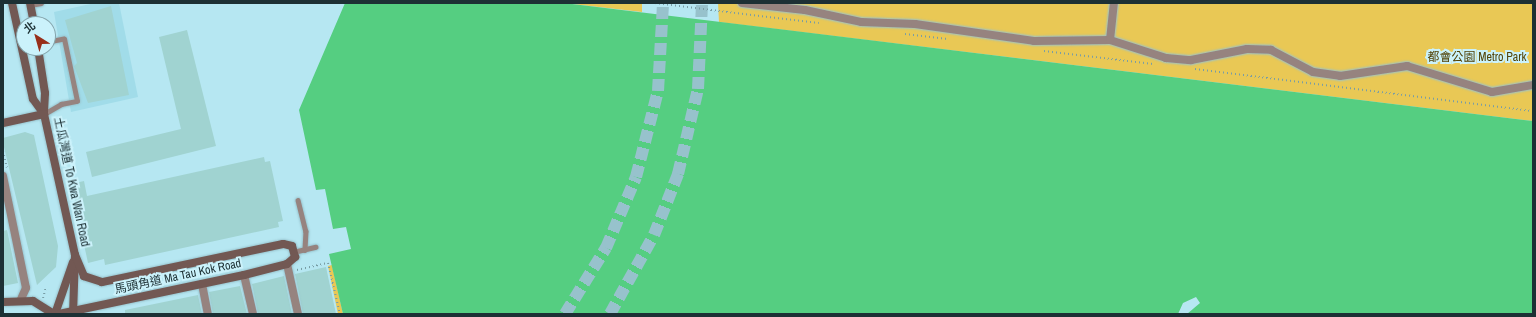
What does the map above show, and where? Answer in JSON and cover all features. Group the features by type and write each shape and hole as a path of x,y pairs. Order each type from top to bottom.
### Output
{"street":[{"name":"土瓜灣道 To Kwa Wan Road","path":"12,3 33,99 44,114"},
{"path":"742,3 805,10 861,22 915,24 1034,41 1110,40 1166,58 1191,60 1247,50 1271,50 1313,72 1340,76 1407,66 1440,73 1464,85 1492,92 1533,85"},
{"path":"1110,40 1114,3"},
{"path":"30,4 32,16"},
{"name":"土瓜灣道 To Kwa Wan Road","path":"39,56 45,93 44,114 75,255 73,313"},
{"path":"3,123 44,114"},
{"path":"3,176 26,288 21,299"},
{"name":"馬頭角道 Ma Tau Kok Road","path":"75,255 84,276 102,282 283,244 292,246 294,252"},
{"path":"294,252 295,257 287,264 298,314"},
{"name":"土瓜灣道 To Kwa Wan Road","path":"54,314 75,255"},
{"name":"馬頭角道 Ma Tau Kok Road","path":"59,314 73,313 287,264"},
{"path":"244,275 253,314"},
{"path":"202,284 208,314"},
{"path":"3,302 21,299 40,304 54,314"}],"lane":[{"path":"30,4 41,3"},
{"path":"44,114 61,104 76,101 64,39 56,40"},
{"path":"298,200 306,231 305,250"},
{"path":"294,252 315,247"}],"path":[{"path":"655,3 821,24"},
{"path":"900,33 956,40"},
{"path":"1035,50 1162,65"},
{"path":"1193,69 1533,111"},
{"path":"328,263 340,314"}],"shaded area":[{"path":"95,3 119,3 138,97 71,112 56,16 54,12"},
{"path":"345,3 564,3 1533,121 1533,314 1187,314 1200,303 1196,297 1183,303 1178,314 343,314 329,254 351,249 346,227 333,229 325,189 316,190 299,110"}],"green space":[{"path":"564,3 642,3 642,12"},
{"name":"都會公園 Metro Park","path":"718,3 1533,3 1533,121 719,22"},
{"path":"332,265 343,314 338,314 328,266"}],"building":[{"path":"111,6 129,95 88,103 74,66 77,63 65,20"},
{"path":"187,30 216,146 92,177 86,152 181,129 159,37"},
{"path":"25,132 34,135 58,246 56,267 37,285 3,143 3,138"},
{"path":"264,157 265,162 270,161 283,221 278,222 279,227 105,265 104,259 88,263 71,184 84,181 87,196"},
{"path":"7,230 18,283 3,286 3,231"},
{"path":"326,267 336,314 303,314 295,274"},
{"path":"284,276 292,314 258,314 252,284"},
{"path":"240,286 247,314 213,314 209,292"},
{"path":"198,295 202,314 125,314 125,310"}],"tunnel":[{"path":"565,314 606,248 636,177 658,91 663,3"},
{"path":"610,314 654,235 678,174 698,89 702,3"}]}
